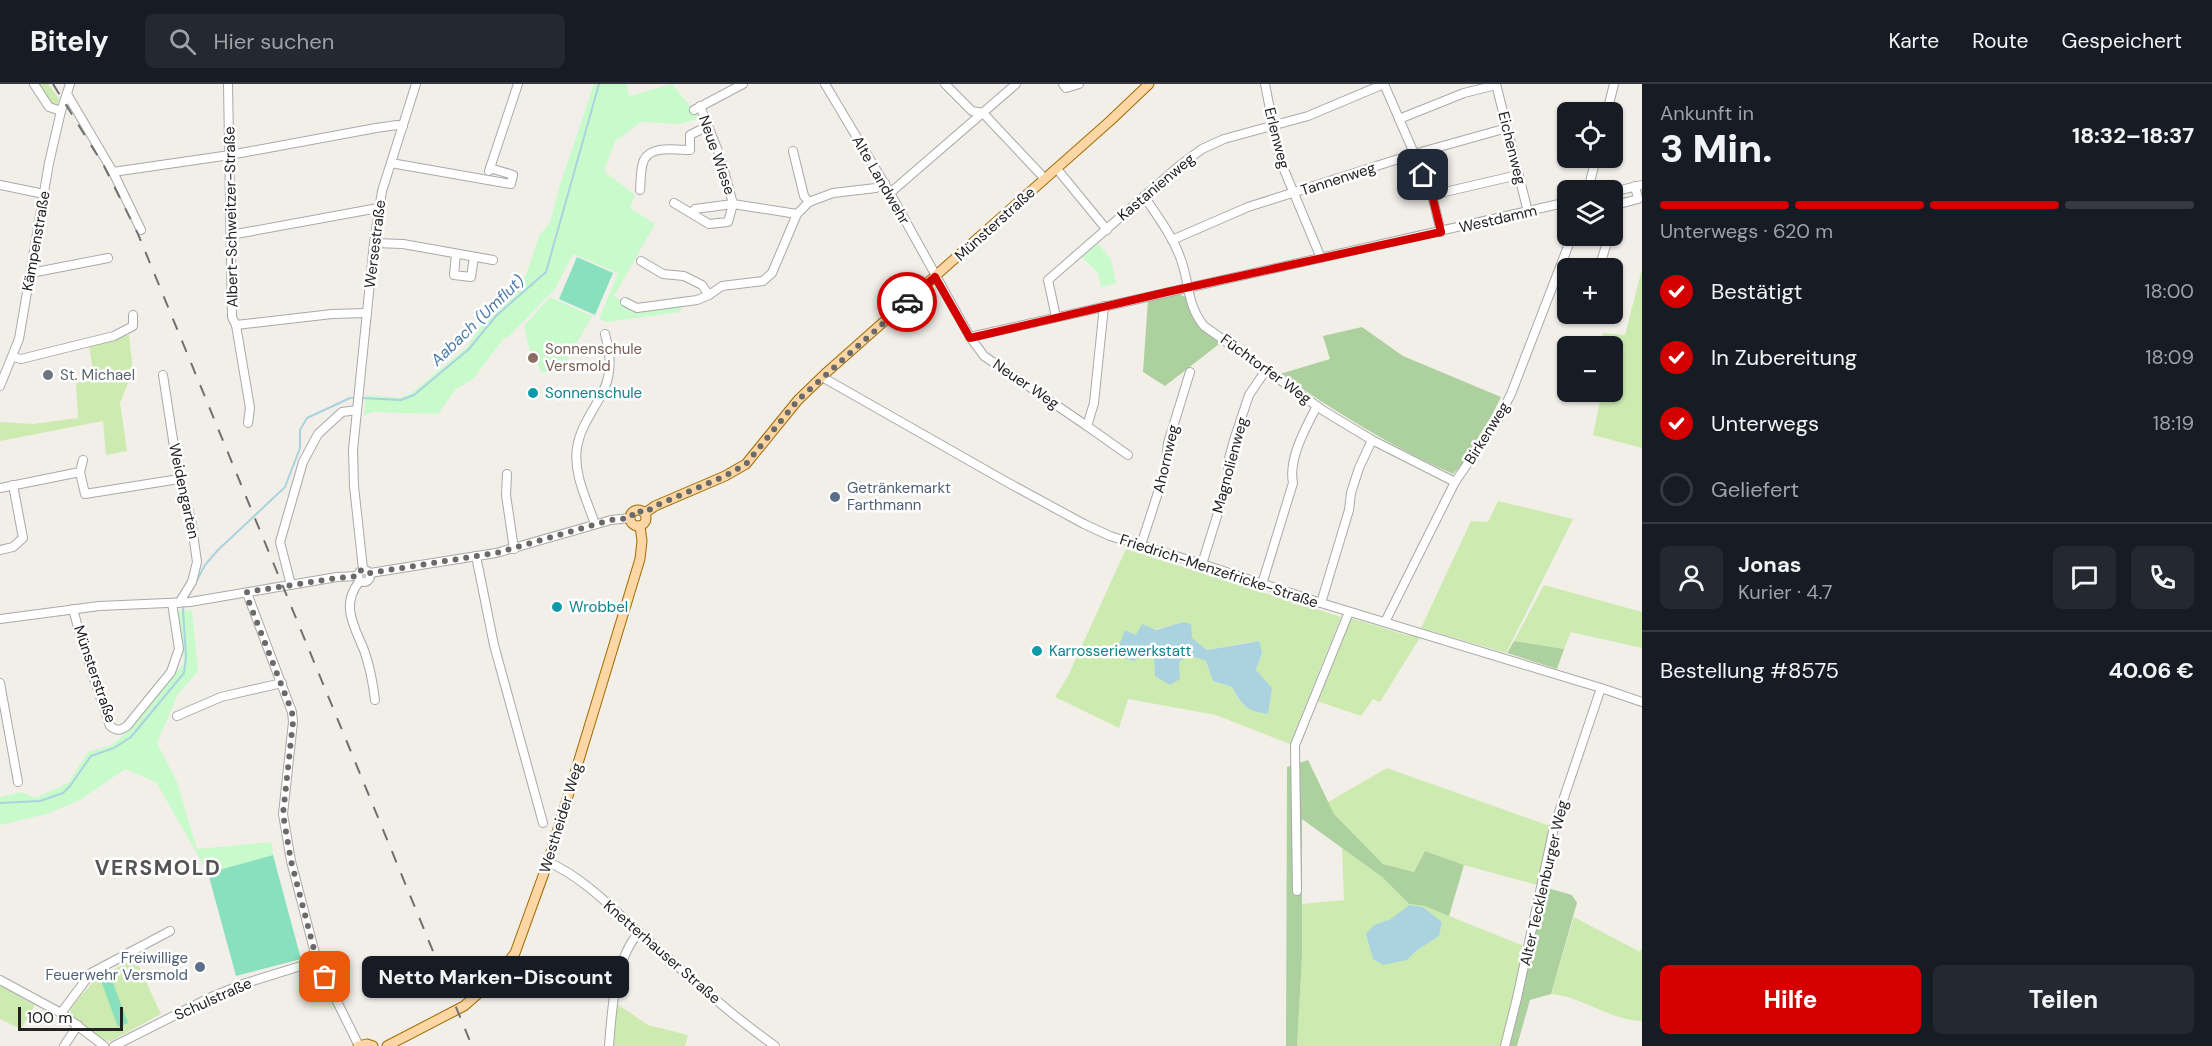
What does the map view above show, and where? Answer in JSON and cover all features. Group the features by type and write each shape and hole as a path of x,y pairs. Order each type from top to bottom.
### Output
{"main road":[{"name":"Münsterstraße","path":"645,513 655,506 725,476 746,464 798,400 822,377 1057,169 1149,84"},
{"path":"636,510 645,513 646,521 640,526 633,524 630,518 636,510"},
{"name":"Westheider Weg","path":"387,1046 464,1006 503,971 517,948 548,862 640,559 642,542 640,526"},
{"path":"358,1046 367,1044 373,1046"}],"street":[{"path":"34,84 49,107 61,111"},
{"name":"Kämpenstraße","path":"0,386 19,339 44,194 61,111 70,84"},
{"name":"Albert-Schweitzer-Straße","path":"228,84 232,317 236,325 367,312"},
{"name":"Wersestraße","path":"363,575 354,486 353,450 374,243 382,191 416,84"},
{"path":"485,179 518,84"},
{"name":"Neue Wiese","path":"674,203 709,224 728,222 733,204 720,156 708,126 697,108 743,84"},
{"name":"Alte Landwehr","path":"825,84 885,183 935,277"},
{"path":"945,84 972,111 983,113 1045,179"},
{"path":"890,193 1017,84"},
{"path":"1063,84 1066,88 1078,84"},
{"name":"Erlenweg","path":"1265,84 1280,160 1321,258"},
{"path":"1384,84 1432,195 1441,232"},
{"name":"Kastanienweg","path":"1056,317 1048,280 1179,166 1202,149 1224,139 1308,116 1384,84"},
{"path":"1400,118 1464,93 1496,84"},
{"name":"Eichenweg","path":"1496,84 1528,212"},
{"path":"1610,102 1614,84"},
{"path":"67,94 113,172 141,230"},
{"path":"113,172 230,155 376,128 403,126"},
{"path":"640,190 644,161 648,156 661,150 690,150 690,135 708,126"},
{"name":"Tannenweg","path":"1173,240 1248,207 1414,154 1507,128"},
{"path":"793,151 804,196 809,202"},
{"path":"391,164 511,184 513,175 490,168"},
{"path":"1057,169 1107,230"},
{"path":"1432,195 1518,175"},
{"path":"625,302 638,308 697,300 709,295 722,285 763,281 772,273 797,214 809,202 833,193 876,188 885,183"},
{"path":"0,185 44,194"},
{"path":"1623,189 1639,185 1638,199 1623,203"},
{"name":"Füchtorfer Weg","path":"1144,196 1173,240 1180,258 1194,314 1204,326 1317,406 1372,440 1455,482"},
{"name":"Neue Wiese","path":"691,213 695,209 733,204 797,214"},
{"name":"Westdamm","path":"970,338 1557,205"},
{"path":"231,235 378,208"},
{"path":"374,243 403,244 493,260"},
{"name":"Birkenweg","path":"1385,622 1455,482 1497,421 1511,393 1568,246"},
{"path":"456,254 454,275 471,278 474,256"},
{"path":"31,273 108,258"},
{"path":"641,261 663,274 684,276 702,285 709,295"},
{"path":"935,277 970,338"},
{"path":"1087,426 1094,403 1104,306"},
{"path":"13,357 21,359 114,336 133,326 133,315"},
{"path":"236,325 249,408 248,423"},
{"path":"595,524 578,475 577,447 583,426 606,384 609,355 605,334"},
{"name":"Neuer Weg","path":"970,338 984,356 1128,455"},
{"name":"Magnolienweg","path":"1202,564 1228,480 1228,462 1234,440 1249,395 1266,370"},
{"name":"Ahornweg","path":"1141,545 1166,471 1168,443 1190,372"},
{"name":"Weidengarten","path":"163,375 179,479 191,519 197,562 192,582 176,603"},
{"name":"Friedrich-Menzefricke-Straße","path":"822,377 1084,524 1110,536 1349,612 1601,687 1642,702"},
{"path":"1262,584 1293,483 1291,474 1301,436 1317,406"},
{"path":"291,585 280,542 303,462 318,434 342,412 357,408"},
{"path":"1321,603 1349,510 1351,493 1372,440"},
{"path":"82,460 80,472 85,494 179,479"},
{"path":"0,488 80,472"},
{"path":"507,474 506,495 514,549"},
{"path":"0,550 13,548 23,538 13,485"},
{"name":"Münsterstraße","path":"0,620 108,605 190,602 363,575 514,549 595,524 630,518"},
{"path":"477,556 494,645 543,823"},
{"path":"363,575 352,594 350,618 371,673 375,700"},
{"path":"337,578 345,582 352,594"},
{"path":"247,592 292,712 293,722 283,814 291,861 317,961 358,1046"},
{"name":"Münsterstraße","path":"73,609 110,726 121,730 127,726 171,672 178,649 176,603"},
{"path":"1297,891 1295,745 1349,612"},
{"path":"0,683 18,782"},
{"path":"177,716 221,697 282,683"},
{"name":"Alter Tecklenburger Weg","path":"1505,1046 1554,827 1601,687"},
{"name":"Knetterhauser Straße","path":"548,862 569,872 739,1019 775,1046"},
{"path":"61,1013 91,973 170,931"},
{"path":"609,1046 613,993 629,946 639,932"},
{"name":"Schulstraße","path":"114,1046 209,998 246,983 317,961"},
{"path":"0,980 61,1013 104,1046"},
{"path":"64,1046 78,1025"}],"green space":[{"path":"39,84 48,84 59,99 56,106 50,101"},
{"path":"594,84 627,84 629,96 672,84 700,118 680,124 641,122 615,141 604,171 635,195 630,208 655,224 614,296 637,309 683,304 680,312 607,322 599,319 618,273 573,254 555,289 508,337 504,338 474,378 455,390 438,414 373,412 364,415 366,395 401,398 413,392 467,347 498,300 526,275 540,234 550,223 560,185"},
{"path":"1098,244 1111,259 1116,283 1101,287 1098,273 1082,257"},
{"path":"577,257 613,273 595,315 559,299"},
{"path":"1642,269 1642,448 1593,435 1600,402 1623,402 1623,336 1602,336 1603,333 1625,335"},
{"path":"1178,294 1186,297 1195,318 1204,329 1223,341 1165,386 1143,372 1148,300"},
{"path":"550,297 592,316 560,373 542,372 530,352 524,326"},
{"path":"1362,327 1403,356 1501,397 1474,447 1453,474 1364,428 1280,374 1330,359 1323,336"},
{"path":"129,335 133,371 120,403 127,451 106,455 103,421 0,441 0,422 33,424 78,418 76,383 94,379 89,346"},
{"path":"1498,501 1573,519 1506,653 1421,628 1471,521 1488,522"},
{"path":"1126,549 1341,617 1290,744 1216,715 1128,699 1119,728 1055,697 1068,676","holes":["1183,622 1192,638 1207,650 1250,642 1262,653 1256,670 1263,679 1268,714 1246,706 1238,699 1232,687 1213,681 1206,661 1189,655 1178,662 1180,679 1155,676 1154,658 1144,653 1125,630 1136,635"]},
{"path":"1544,585 1642,612 1642,648 1571,632 1564,649 1514,641"},
{"path":"192,610 198,671 178,694 157,743 177,782 197,849 272,842 273,855 208,873 156,782 125,769 80,800 46,814 0,825 0,797 22,792 35,798 68,783 88,752 112,745 133,726 184,663 177,611"},
{"path":"1351,618 1406,635 1421,636 1380,702 1373,699 1361,716 1317,701"},
{"path":"1514,641 1564,649 1557,669 1507,653"},
{"path":"1308,760 1334,814 1383,864 1414,872 1425,851 1464,865 1449,916 1424,906 1409,904 1382,877 1302,819 1302,958 1297,1046 1286,1046 1287,767"},
{"path":"1387,768 1550,826 1537,885 1464,865 1425,851 1414,872 1383,864 1334,814 1328,802"},
{"path":"1342,848 1382,877 1409,904 1424,906 1524,946 1501,1046 1297,1046 1302,958 1302,904 1344,900","holes":["1391,919 1439,936 1407,960 1374,925"]},
{"path":"273,855 301,959 236,976 208,873"},
{"path":"1544,887 1572,895 1577,903 1551,994 1530,1000 1517,1046 1501,1046"},
{"path":"1574,917 1640,952 1642,948 1642,1021 1618,1017 1574,999 1551,994"},
{"path":"135,958 161,1014 111,1041 102,1040 72,1016 70,1008 96,979"},
{"path":"110,975 128,1023 118,1027 100,978"},
{"path":"0,985 35,1005 21,1029 0,1019"},
{"path":"617,1004 648,1025 688,1035 685,1046 614,1046"}],"water":[{"path":"1183,622 1191,624 1192,638 1207,650 1259,641 1262,653 1256,670 1272,688 1268,714 1250,709 1242,703 1232,687 1213,681 1206,661 1189,655 1179,662 1180,679 1170,685 1155,676 1154,658 1144,653 1134,661 1124,658 1117,651 1125,630 1136,635 1142,624 1156,630"},
{"path":"1409,905 1423,907 1442,922 1439,936 1407,960 1383,965 1373,959 1366,934 1374,925 1391,919"}],"waterway":[{"name":"Aabach (Umflut)","path":"361,398 401,400 414,395 469,349 496,316 546,272 599,84"},
{"name":"Aabach (Umflut)","path":"196,582 205,565 218,550 285,487 300,448 300,430 307,418 350,398 356,398"},
{"name":"Aabach (Umflut)","path":"0,803 40,801 63,793 91,756 114,748 131,737 184,673 186,657 183,609 191,590"}],"railway":[{"path":"53,84 104,166 138,234 472,1046"}],"way so far":[{"path":"325,977 317,961 291,861 283,814 293,722 292,712 247,592 358,576 363,569 370,573 496,553 611,520 630,518 636,510 645,513 655,506 704,486 746,464 798,400 907,302"}],"place":[{"name":"Sonnenschule Versmold","path":"533,358"},
{"name":"St. Michael","path":"48,375"},
{"name":"Sonnenschule","path":"533,393"},
{"name":"Getränkemarkt Farthmann","path":"835,497"},
{"name":"Wrobbel","path":"557,607"},
{"name":"Karrosseriewerkstatt","path":"1037,651"},
{"name":"Freiwillige Feuerwehr Versmold","path":"200,967"},
{"name":"Netto Marken-Discount","path":"325,977"}],"district":[{"name":"VERSMOLD","path":"158,868"}],"route":[{"path":"907,302 935,277 970,338 1441,232 1432,195 1423,175"}]}
